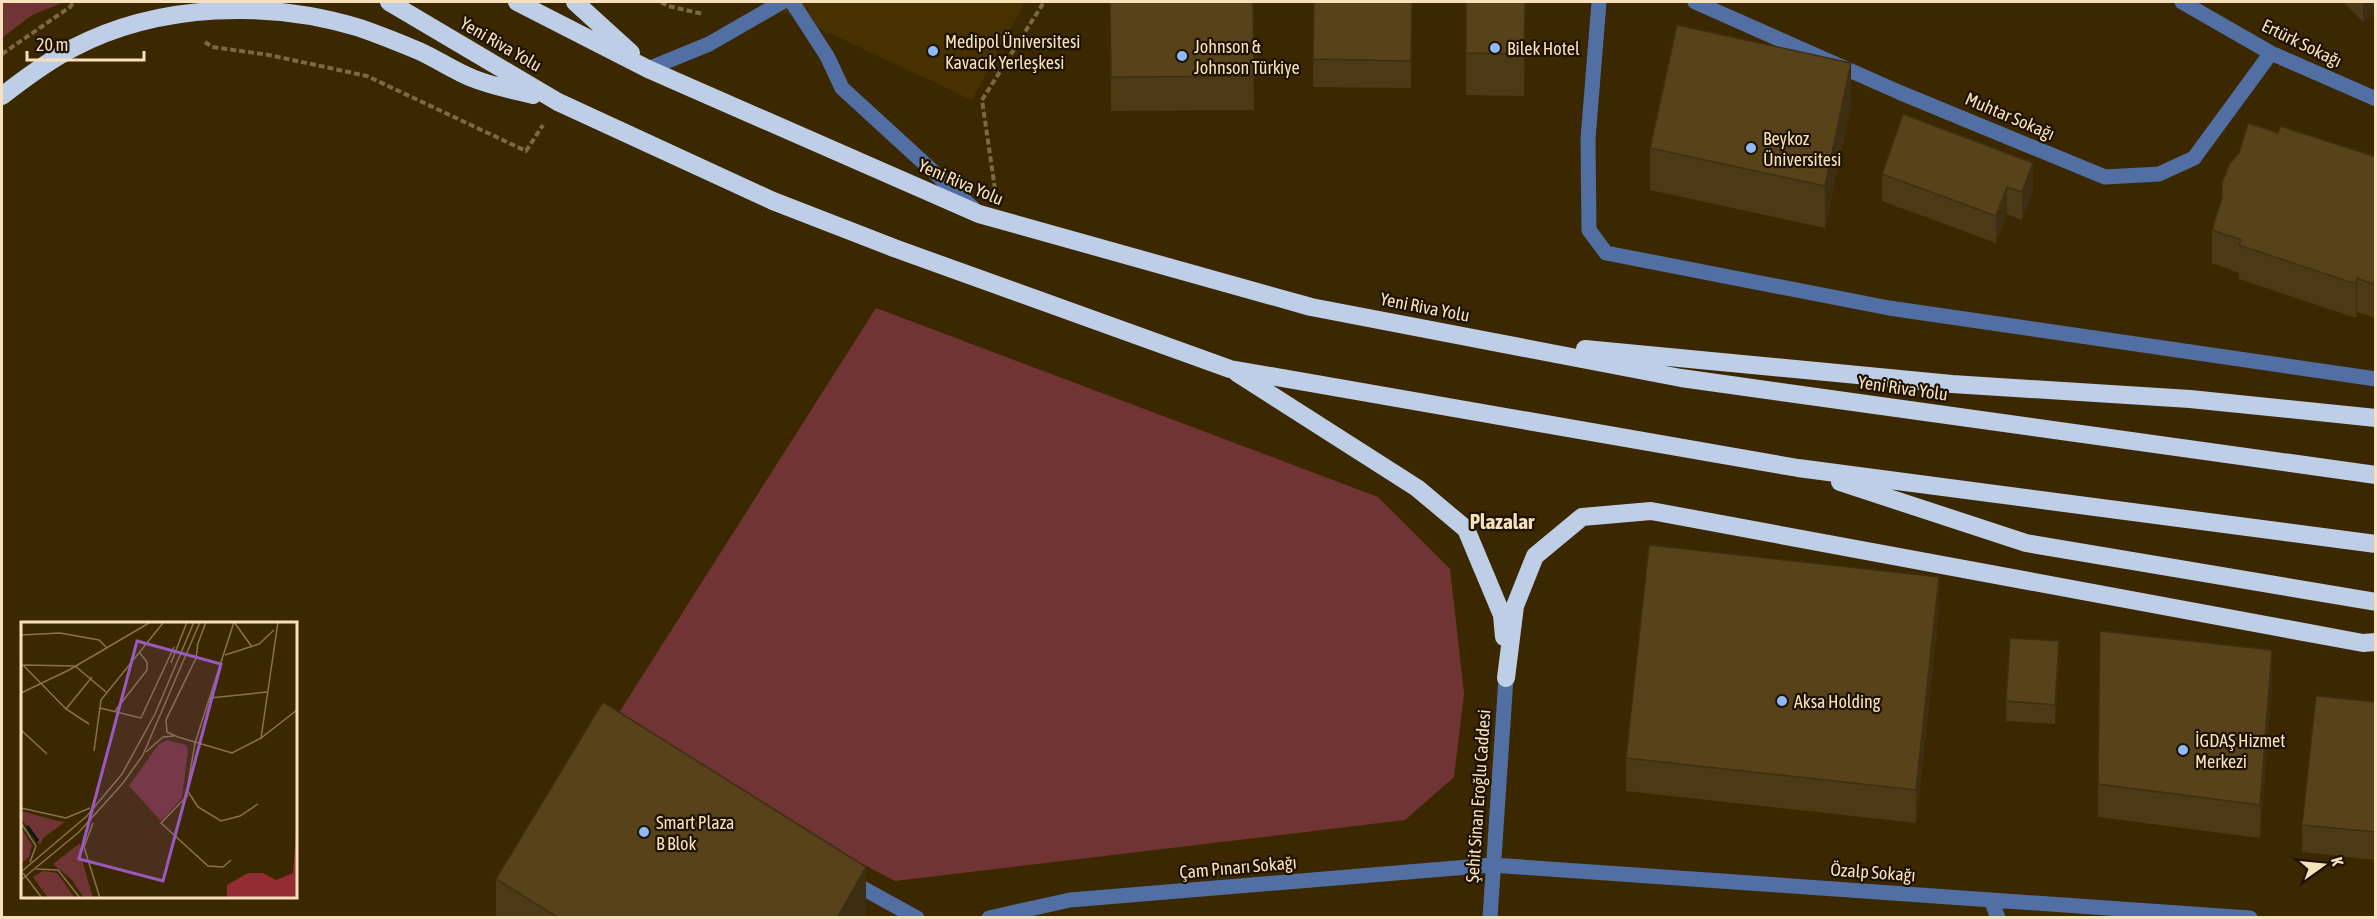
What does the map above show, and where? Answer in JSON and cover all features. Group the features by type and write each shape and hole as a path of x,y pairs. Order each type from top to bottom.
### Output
{"highway":[{"name":"Yeni Riva Yolu","path":"389,2 558,102 773,201 894,248 1230,369"},
{"name":"Yeni Riva Yolu","path":"517,2 648,69 980,214 1311,307 1681,378 2376,475"},
{"path":"575,2 648,69"},
{"path":"2,96 33,72 75,47 134,24 182,12 240,7 312,14 358,27 420,51 472,79 558,102"},
{"path":"1475,338 1940,383 2190,399 2376,418"},
{"path":"1230,369 1798,468 2376,544"},
{"path":"1230,369 1418,488 1466,530 1502,615 1506,678"},
{"path":"1798,468 2026,543 2376,602"},
{"path":"1506,678 1515,606 1534,556 1582,518 1651,511 2328,637 2363,643 2376,642"}],"street":[{"path":"648,69 709,44 782,2"},
{"path":"792,2 827,56 842,88 980,214"},
{"path":"1599,2 1588,139 1588,231 1606,253 1889,308 2376,379"},
{"name":"Muhtar Sokağı","path":"1695,2 1901,93 2104,177 2159,174 2194,158 2271,53"},
{"name":"Ertürk Sokağı","path":"2182,2 2271,53 2376,99"},
{"name":"Şehit Sinan Eroğlu Caddesi","path":"1490,918 1506,678"},
{"name":"Özalp Sokağı","path":"1492,866 2250,918"},
{"name":"Çam Pınarı Sokağı","path":"989,918 1070,900 1492,866"},
{"path":"833,872 917,918"},
{"path":"1991,900 1998,918"}],"path":[{"path":"2,54 74,2"},
{"path":"1000,221 982,100 1044,2"},
{"path":"212,47 269,55 367,75 526,151 558,102"}],"shaded area":[{"path":"2,2 64,2 32,15 2,38"},
{"name":"Medipol Üniversitesi Kavacık Yerleşkesi","path":"763,2 1025,2 972,100"},
{"path":"876,308 1378,497 1450,569 1464,694 1454,777 1405,820 895,881 608,730"}],"building":[{"name":"Johnson & Johnson Türkiye","path":"1110,2 1253,2 1254,76 1111,77"},
{"path":"1314,2 1412,2 1411,61 1313,59"},
{"path":"1466,2 1525,2 1524,54 1466,53"},
{"name":"Beykoz Üniversitesi","path":"1677,25 1851,63 1825,186 1650,148"},
{"path":"1903,114 2033,163 2022,192 2007,187 1996,216 1882,174"},
{"path":"2248,123 2278,133 2280,126 2376,157 2376,285 2357,278 2356,284 2239,245 2241,240 2212,230 2222,198 2222,183 2230,163 2239,153"},
{"name":"Aksa Holding","path":"1649,545 1939,577 1916,790 1626,758"},
{"name":"İGDAŞ Hizmet Merkezi","path":"2100,631 2272,650 2260,805 2098,784"},
{"path":"2010,638 2059,641 2055,705 2006,701"},
{"path":"2316,696 2376,702 2376,832 2302,825"},
{"name":"Smart Plaza B Blok","path":"603,702 866,867 837,918 559,918 496,879"}],"place":[{"name":"Bilek Hotel","path":"1495,48"},
{"name":"Medipol Üniversitesi Kavacık Yerleşkesi","path":"933,51"},
{"name":"Johnson & Johnson Türkiye","path":"1182,56"},
{"name":"Beykoz Üniversitesi","path":"1751,148"},
{"name":"Aksa Holding","path":"1782,701"},
{"name":"İGDAŞ Hizmet Merkezi","path":"2183,750"},
{"name":"Smart Plaza B Blok","path":"644,832"}],"district":[{"name":"Plazalar","path":"1502,521"}]}
